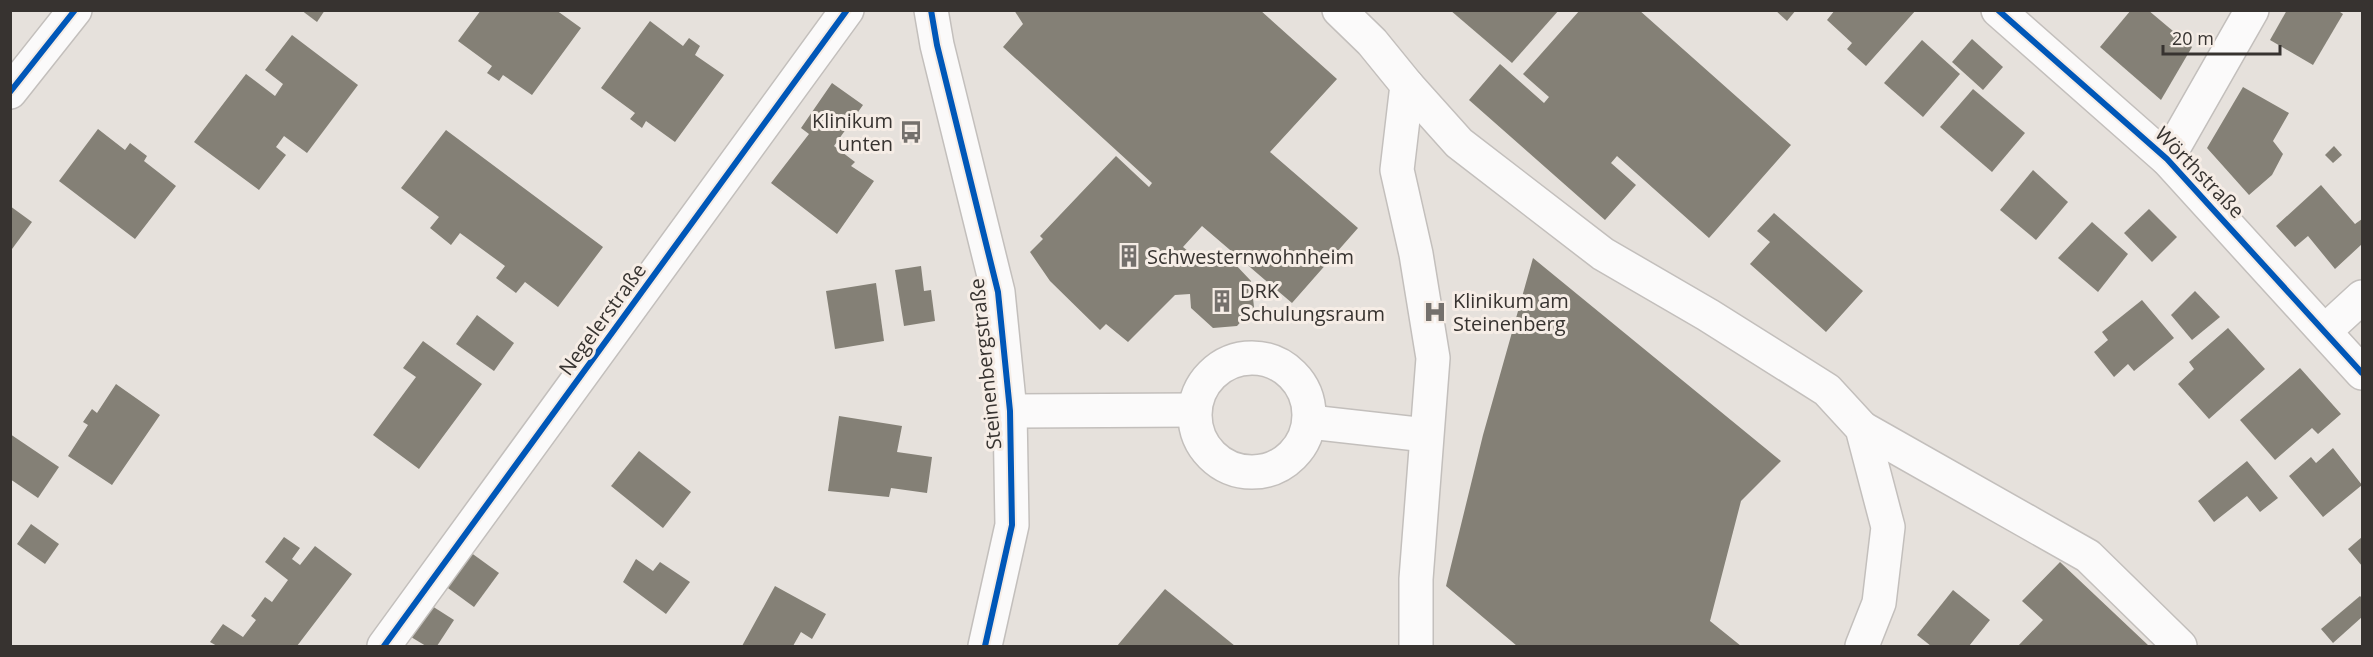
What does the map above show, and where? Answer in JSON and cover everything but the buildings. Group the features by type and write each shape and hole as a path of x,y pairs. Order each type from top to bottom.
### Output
{"street":[{"path":"10,92 75,10"},
{"name":"Negelerstraße","path":"384,646 847,10"},
{"name":"Steinenbergstraße","path":"931,10 937,45 998,292 1010,411 1012,525 985,646"},
{"path":"1339,10 1372,42 1459,143 1603,255 1708,315 1827,390 1862,428 2088,556 2180,646"},
{"name":"Wörthstraße","path":"1998,10 2168,159 2326,330 2362,373"},
{"path":"2168,159 2252,10"},
{"path":"1407,85 1396,170 1416,254 1433,358 1416,579 1416,646"},
{"path":"2326,330 2362,297"},
{"path":"1251,357 1276,362 1298,380 1306,395 1310,422 1302,445 1285,464 1251,474 1219,464 1201,444 1194,421 1194,410 1199,390 1215,371 1231,361 1251,357"},
{"path":"1010,411 1194,410"},
{"path":"1310,422 1426,435"},
{"path":"1862,428 1888,527 1879,603 1862,646"}],"cycle path":[{"path":"10,92 75,10"},
{"path":"384,646 847,10"},
{"path":"931,10 937,45 998,292 1010,411 1012,525 985,646"},
{"path":"1998,10 2167,159 2362,373"}],"place":[{"name":"Klinikum unten","path":"911,132"},
{"name":"Schwesternwohnheim","path":"1129,256"},
{"name":"DRK Schulungsraum","path":"1222,301"},
{"name":"Klinikum am Steinenberg","path":"1435,312"}]}
